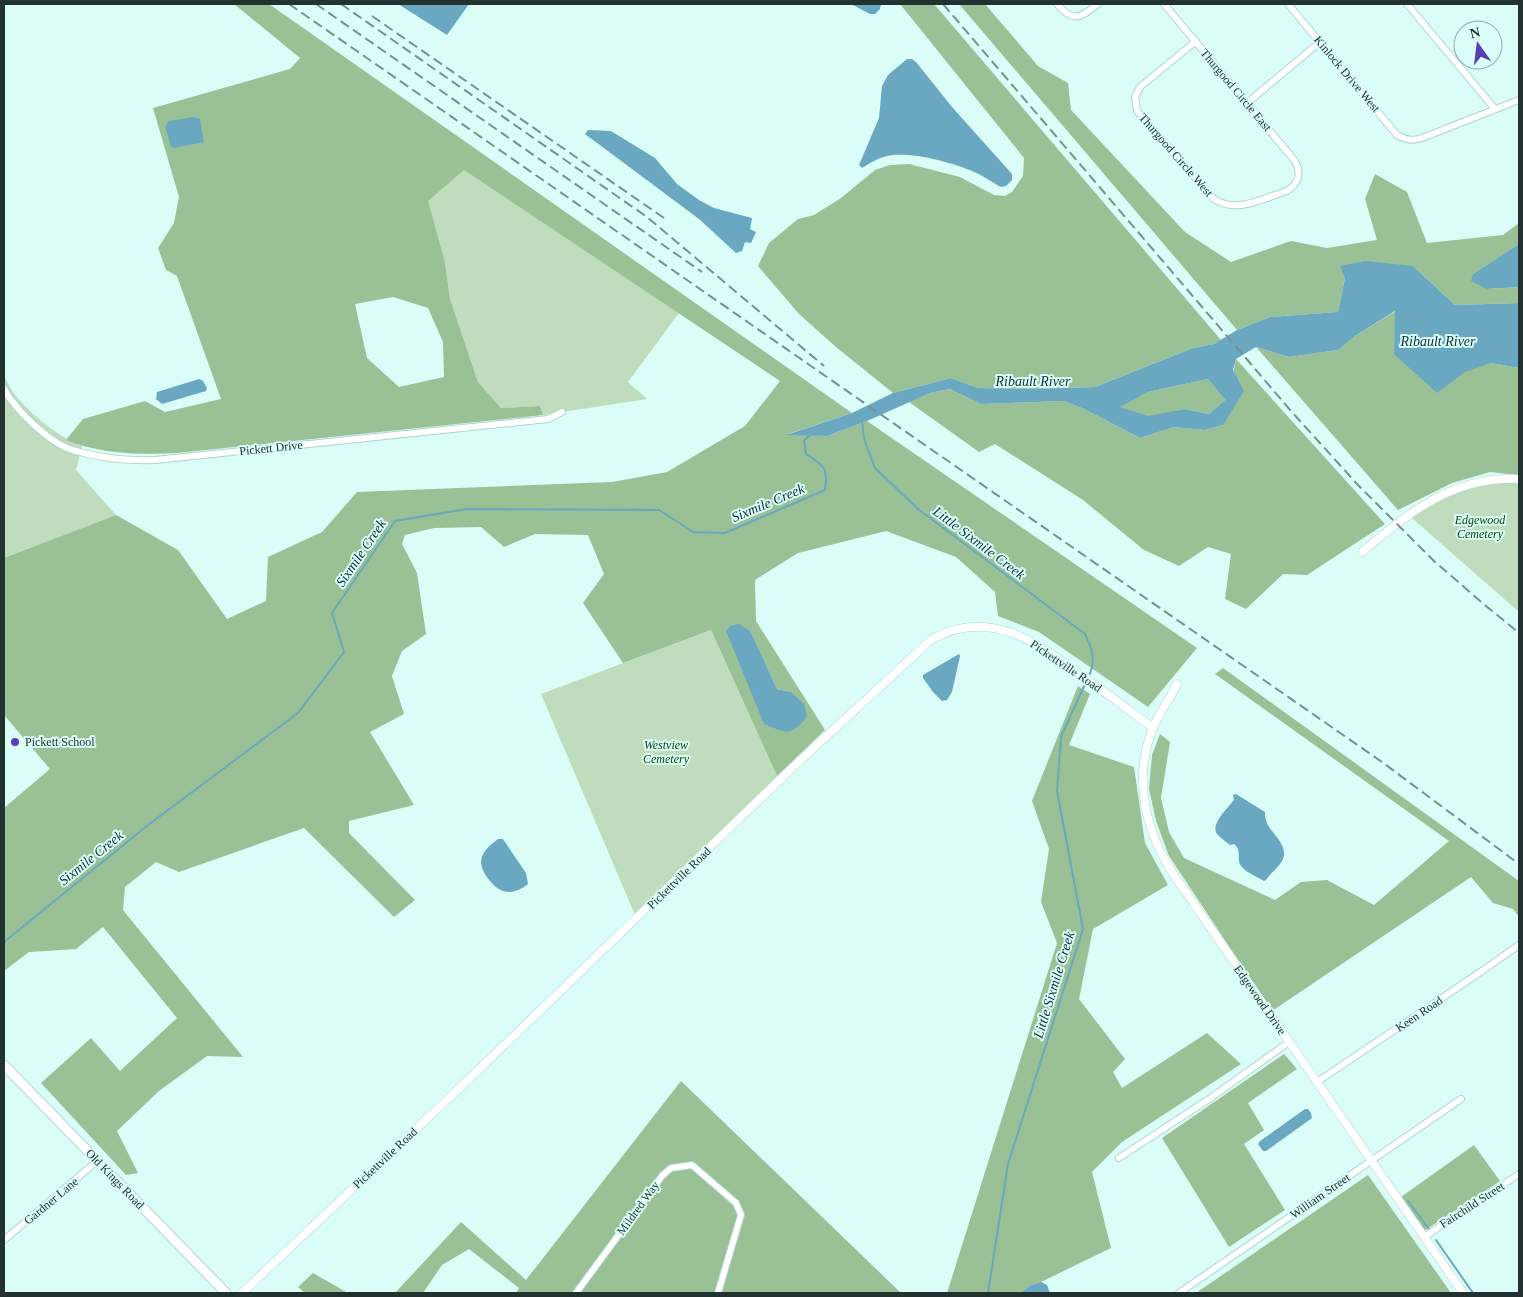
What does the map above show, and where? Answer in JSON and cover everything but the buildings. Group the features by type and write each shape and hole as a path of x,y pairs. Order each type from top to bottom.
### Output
{"main road":[{"name":"Old Kings Road","path":"4,1065 226,1293"}],"street":[{"path":"1057,4 1065,13 1076,16 1086,13 1098,4"},
{"name":"Thurgood Circle East","path":"1164,4 1295,161 1299,173 1298,179"},
{"name":"Kinlock Drive West","path":"1288,4 1397,135 1409,140 1422,138 1495,109"},
{"path":"1407,4 1495,109 1519,100"},
{"name":"Thurgood Circle West","path":"1196,41 1140,87 1136,97 1138,111 1214,199 1225,205 1242,205 1287,191 1292,188 1298,179"},
{"path":"1247,104 1320,42"},
{"name":"Pickett Drive","path":"4,388 28,420 51,438 70,449 115,459 156,460 548,419 562,412"},
{"path":"1362,552 1396,524 1432,499 1449,490 1484,480 1519,478"},
{"name":"Pickettville Road","path":"242,1293 496,1054 793,767 932,639 956,629 972,626 992,627 1012,632 1058,658 1153,728"},
{"name":"Edgewood Drive","path":"1177,684 1153,728 1146,753 1144,791 1150,829 1157,847 1176,878 1463,1293"},
{"name":"Keen Road","path":"1317,1082 1472,979 1519,945"},
{"path":"1119,1158 1212,1097 1289,1042"},
{"name":"William Street","path":"1179,1293 1461,1098"},
{"name":"Gardner Lane","path":"4,1240 97,1161"},
{"name":"Mildred Way","path":"576,1293 662,1176 671,1168 692,1165 736,1203 741,1215 718,1293"},
{"name":"Fairchild Street","path":"1424,1237 1519,1174"}],"green space":[{"path":"234,4 269,4 852,413 788,434 827,436 867,421 1197,648 1148,707 1039,632 998,616 995,592 956,557 886,531 798,553 755,580 756,621 825,730 777,776 711,630 623,663 583,603 604,574 588,535 535,534 504,547 481,527 434,528 405,535 402,544 417,573 426,634 402,651 392,676 404,714 370,732 414,805 349,821 349,833 415,900 394,917 304,828 179,872 156,862 125,887 123,910 243,1057 207,1056 159,1091 117,1131 138,1173 126,1175 41,1083 91,1038 120,1071 177,1018 103,927 76,949 29,952 4,971 4,808 50,769 4,715 4,558 116,515 178,550 227,619 266,601 268,557 322,532 357,492 612,482 667,472 745,426 780,381 464,170 428,201 445,262 450,299 478,382 501,408 540,406 543,415 177,453 149,454 107,451 66,440 83,419 145,401 165,412 221,399 177,276 166,270 158,248 174,223 179,197 153,108 290,69 300,58","holes":["393,297 428,308 443,342 444,377 399,387 367,358 355,304","751,632 777,689 791,692 764,724"]},
{"path":"900,4 934,4 1221,340 1214,344 1193,348 1095,387 978,388 951,378 893,393 799,314 758,266 769,243 798,219 814,215 841,198 875,170 890,165 909,164 960,177 994,195 1005,196 1012,192 1023,176 1024,158"},
{"path":"959,4 985,4 1038,66 1068,83 1071,110 1185,232 1231,262 1291,241 1327,248 1377,240 1365,199 1375,174 1407,192 1427,243 1503,235 1519,223 1519,244 1473,274 1487,289 1519,287 1519,303 1455,305 1413,266 1345,278 1338,312 1270,317 1237,330"},
{"path":"464,170 679,313 628,382 647,399 543,415 540,406 501,408 478,382 450,299 445,262 427,201"},
{"path":"1396,311 1394,354 1465,371 1491,363 1519,368 1519,475 1490,472 1452,483 1398,510 1256,347 1289,357 1338,350 1355,336"},
{"path":"1236,359 1385,524 1307,575 1283,574 1246,609 1225,599 1231,554 1208,547 1179,566 1144,550 1083,500 995,444 979,452 909,402 930,393 950,389 981,404 1064,401 1084,409 1140,438 1174,427 1205,430 1223,425"},
{"path":"4,375 16,396 30,411 55,431 82,446 76,470 116,515 4,558"},
{"path":"1208,379 1225,400 1209,414 1185,409 1148,417 1119,407 1148,392"},
{"name":"Edgewood Cemetery","path":"1519,483 1519,612 1412,518 1462,491 1489,484"},
{"name":"Westview Cemetery","path":"711,630 777,776 635,915 541,694"},
{"path":"1223,668 1519,881 1519,917 1513,909 1493,903 1471,877 1272,1011 1169,856 1156,821 1149,789 1152,755 1160,734 1170,742 1161,798 1169,832 1184,858 1275,900 1301,882 1327,880 1374,905 1449,841 1215,674"},
{"path":"1078,686 1090,694 1069,745 1134,767 1145,843 1168,885 1093,929 1079,999 1125,1059 1113,1072 1122,1088 1207,1033 1241,1064 1122,1142 1092,1172 1111,1248 1031,1285 1020,1293 947,1293 1057,943 1041,902 1049,849 1032,801"},
{"path":"1284,1054 1297,1069 1248,1103 1264,1130 1244,1144 1285,1210 1229,1247 1162,1138"},
{"path":"681,1081 901,1293 516,1293 519,1288 469,1249 442,1265 423,1293 395,1293 461,1222 526,1280"},
{"path":"1474,1145 1500,1181 1424,1231 1401,1197"},
{"path":"1368,1175 1451,1293 1196,1293"},
{"path":"313,1273 348,1293 305,1293 298,1287"}],"water":[{"path":"398,4 469,4 447,35"},
{"path":"851,4 881,4 880,9 875,14 870,14"},
{"path":"907,59 912,59 916,62 952,107 1012,174 1012,180 1006,186 1001,187 976,173 958,166 916,156 887,156 877,159 862,168 859,165 879,118 882,86 888,75"},
{"path":"193,117 200,119 204,142 174,148 171,146 165,127 169,121"},
{"path":"588,130 611,131 655,158 677,184 699,200 714,208 752,218 750,229 756,232 751,243 745,242 742,251 736,253 699,219 585,134"},
{"path":"1519,244 1519,287 1487,289 1471,281 1473,274"},
{"name":"Ribault River","path":"1365,261 1413,266 1455,305 1519,303 1519,368 1491,363 1465,372 1437,393 1394,354 1395,311 1355,336 1338,350 1289,357 1256,347 1236,359 1233,370 1244,391 1223,425 1205,430 1174,427 1140,438 1084,409 1064,401 981,404 950,389 930,393 867,421 827,436 786,435 852,413 893,393 951,378 978,388 1095,387 1193,348 1214,344 1237,330 1270,317 1338,312 1345,278 1340,266","holes":["1208,379 1225,400 1209,414 1185,409 1148,416 1120,407 1148,392"]},
{"path":"199,379 203,381 207,388 206,391 162,404 156,399 157,392"},
{"path":"739,624 751,632 777,689 791,692 804,704 807,717 796,728 783,731 764,724 726,631 730,626"},
{"path":"959,654 952,692 947,700 942,701 933,692 923,678 923,675"},
{"path":"1236,794 1265,812 1268,825 1283,848 1283,859 1264,881 1242,867 1237,847 1234,844 1230,845 1227,843 1215,830 1218,821 1234,800 1233,795"},
{"path":"498,839 503,839 526,873 528,884 513,892 503,891 494,886 482,869 481,863 484,853"},
{"path":"1305,1109 1308,1109 1312,1118 1266,1151 1263,1151 1258,1144 1260,1141"},
{"path":"1041,1282 1047,1285 1050,1293 1020,1293 1031,1285"}],"waterway":[{"name":"Little Sixmile Creek","path":"862,420 864,439 875,468 918,509 1085,634 1092,654 1093,663 1090,674"},
{"name":"Sixmile Creek","path":"4,942 148,825 298,713 344,652 332,613 395,521 467,509 659,510 693,532 725,533 825,490 826,477 821,464 806,454 804,441 812,433"},
{"name":"Little Sixmile Creek","path":"988,1293 1008,1164 1083,929 1057,791 1061,737 1085,684"},
{"path":"1408,1201 1429,1229"},
{"path":"1436,1240 1473,1293"}],"railway":[{"path":"289,4 1382,762 1519,864"},
{"path":"316,4 702,272"},
{"path":"341,4 647,217 824,366"},
{"path":"943,4 1291,411 1358,485 1434,561 1519,633"},
{"path":"372,16 664,218"}],"place":[{"name":"Pickett School","path":"15,742"}]}
